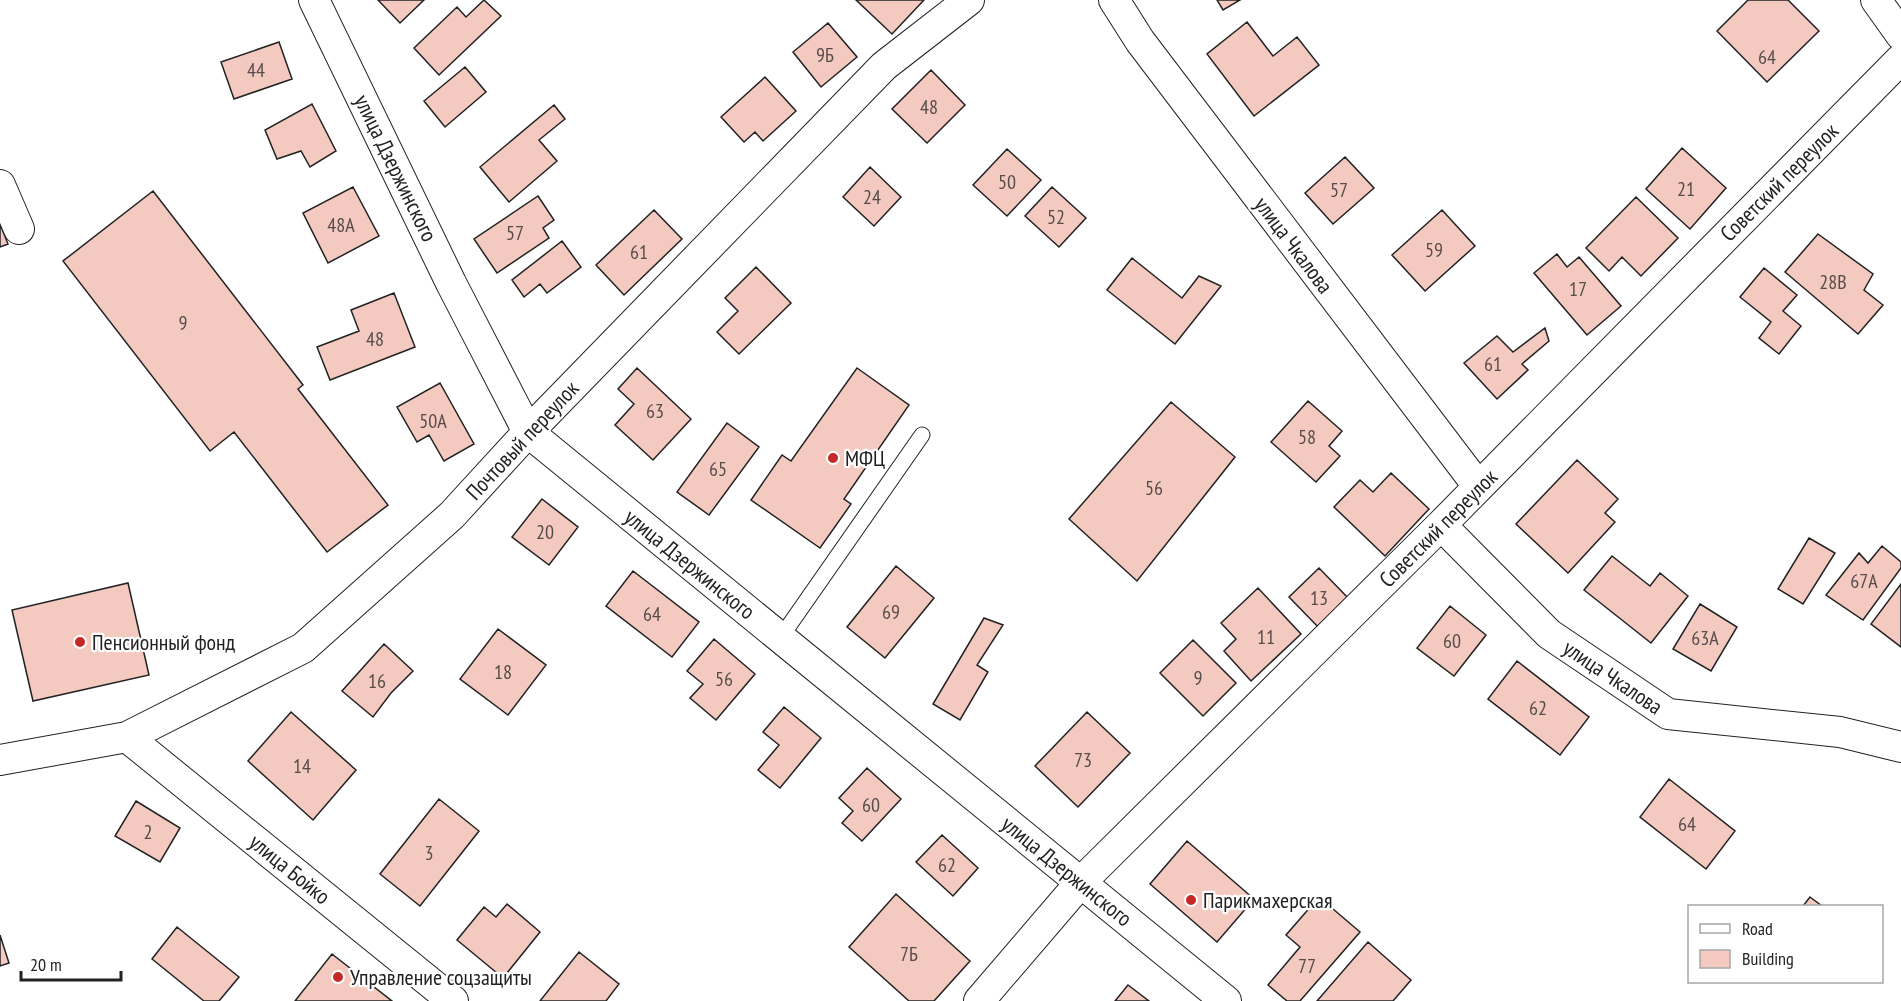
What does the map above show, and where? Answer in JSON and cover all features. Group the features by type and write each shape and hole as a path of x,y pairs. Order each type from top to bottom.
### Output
{"street":[{"name":"улица Дзержинского","path":"314,0 451,283 528,432 1226,1001"},
{"name":"Почтовый переулок","path":"0,760 127,737 303,648 452,515 528,432 884,66 969,0"},
{"name":"улица Чкалова","path":"1114,0 1140,41 1478,486"},
{"path":"1876,0 1901,35"},
{"name":"Советский переулок","path":"979,1001 1081,882 1442,525 1901,59"},
{"path":"0,185 19,229"},
{"name":"улица Чкалова","path":"1442,525 1549,634 1668,714 1840,732 1901,747"},
{"name":"улица Бойко","path":"127,737 453,1001"}],"lane":[{"path":"781,637 922,435"}],"building":[{"path":"378,0 424,0 400,23"},
{"path":"484,0 501,16 439,75 414,48 457,7 466,17"},
{"path":"856,0 924,0 892,34"},
{"path":"1217,0 1240,0 1223,10"},
{"path":"1748,0 1788,0 1819,31 1767,82 1717,31"},
{"path":"1247,22 1273,56 1297,37 1319,65 1254,116 1207,54"},
{"path":"828,23 857,57 821,87 793,52"},
{"path":"279,42 292,79 234,99 221,62"},
{"path":"465,67 486,92 445,127 424,101"},
{"path":"931,70 965,105 927,143 892,109"},
{"path":"765,77 796,111 763,141 755,132 744,142 721,117"},
{"path":"312,104 336,151 310,167 301,151 277,159 265,130"},
{"path":"554,105 565,119 539,140 557,161 509,202 480,167"},
{"path":"1682,148 1726,188 1690,229 1646,189"},
{"path":"1007,149 1041,180 1007,216 973,185"},
{"path":"1345,157 1374,188 1333,224 1305,193"},
{"path":"870,167 901,197 874,226 843,197"},
{"path":"353,187 379,236 328,263 303,213"},
{"path":"1052,187 1086,218 1059,247 1025,216"},
{"path":"153,191 303,385 298,389 388,505 327,552 234,432 210,451 63,261"},
{"path":"538,196 554,220 543,228 549,238 497,273 474,239"},
{"path":"1636,197 1678,238 1641,276 1622,257 1609,271 1586,248"},
{"path":"654,210 682,239 624,295 596,265"},
{"path":"1442,210 1475,246 1425,291 1392,255"},
{"path":"0,224 8,244 0,247"},
{"path":"1818,234 1873,274 1864,290 1883,305 1858,334 1785,272"},
{"path":"562,241 581,267 547,293 540,284 524,297 512,280"},
{"path":"1557,254 1567,267 1579,257 1621,306 1587,335 1534,273"},
{"path":"1132,258 1182,298 1199,276 1221,286 1175,344 1107,290"},
{"path":"756,267 791,303 739,354 717,332 738,311 725,298"},
{"path":"1764,268 1797,295 1783,311 1801,326 1779,354 1759,338 1771,322 1740,297"},
{"path":"394,293 415,347 330,380 317,347 359,331 351,310"},
{"path":"1545,328 1549,341 1522,364 1528,370 1497,399 1464,363 1497,336 1513,352"},
{"path":"637,368 691,419 653,460 615,425 634,404 618,389"},
{"name":"МФЦ","path":"857,368 909,405 844,499 851,504 820,548 751,500 782,455 791,461"},
{"path":"440,383 474,444 444,461 429,435 417,442 397,407"},
{"path":"1308,401 1342,431 1329,446 1340,456 1316,482 1271,442"},
{"path":"1171,402 1235,457 1137,581 1069,519"},
{"path":"727,423 759,447 709,515 677,492"},
{"path":"1577,460 1618,499 1605,513 1615,522 1568,573 1516,524"},
{"path":"1391,473 1429,509 1385,556 1334,507 1360,480 1373,492"},
{"path":"542,499 578,527 549,565 512,537"},
{"path":"1809,538 1835,553 1803,604 1778,589"},
{"path":"1882,546 1901,562 1901,568 1863,620 1826,595 1859,553 1868,563"},
{"path":"1612,556 1650,586 1660,573 1688,596 1651,643 1584,590"},
{"path":"896,566 934,598 885,658 847,627"},
{"path":"1319,568 1350,600 1320,629 1289,597"},
{"path":"633,571 699,622 672,657 606,606"},
{"name":"Пенсионный фонд","path":"128,583 149,675 33,701 12,610"},
{"path":"1901,584 1901,647 1871,624"},
{"path":"1258,588 1301,634 1251,681 1224,651 1236,639 1221,623"},
{"path":"1700,604 1737,627 1711,671 1673,649"},
{"path":"1450,606 1486,635 1454,676 1417,648"},
{"path":"984,618 1003,625 977,665 988,672 960,720 933,704"},
{"path":"498,629 546,665 508,715 460,679"},
{"path":"714,639 755,674 716,720 690,698 703,684 687,671"},
{"path":"1193,640 1236,683 1203,716 1160,673"},
{"path":"384,644 413,671 391,693 373,717 342,691"},
{"path":"1517,661 1589,717 1560,755 1488,699"},
{"path":"784,707 821,738 780,788 758,770 779,745 763,732"},
{"path":"291,712 356,770 313,820 248,761"},
{"path":"1087,712 1130,753 1078,807 1035,766"},
{"path":"867,768 901,799 862,841 842,823 853,811 839,798"},
{"path":"1669,779 1735,831 1706,869 1640,817"},
{"path":"439,799 479,831 420,906 380,874"},
{"path":"136,801 180,828 160,862 115,836"},
{"path":"942,835 978,868 953,896 916,862"},
{"path":"1187,841 1254,899 1217,942 1150,884"},
{"path":"896,894 970,961 934,1001 909,1001 849,947"},
{"path":"1319,897 1360,932 1300,1001 1287,1001 1268,985 1300,947 1286,935"},
{"path":"1810,897 1821,905 1804,905"},
{"path":"507,904 540,932 503,978 457,940 484,907 496,917"},
{"path":"177,927 239,977 219,1001 204,1001 152,959"},
{"path":"0,935 9,963 0,966"},
{"path":"1368,942 1411,980 1393,1001 1317,1001"},
{"path":"579,952 619,984 606,1001 540,1001"},
{"name":"Управление соцзащиты","path":"332,954 392,1001 295,1001"},
{"path":"1128,985 1149,1001 1115,1001"}],"place":[{"name":"МФЦ","path":"833,458"},
{"name":"Пенсионный фонд","path":"80,642"},
{"name":"Парикмахерская","path":"1191,900"},
{"name":"Управление соцзащиты","path":"338,977"}]}
